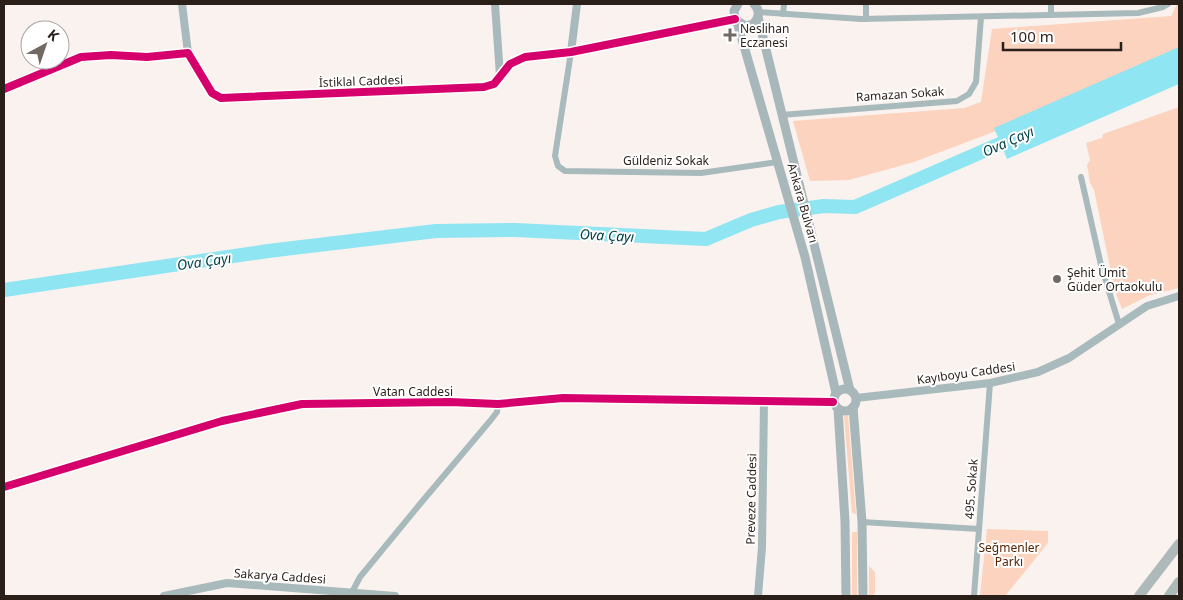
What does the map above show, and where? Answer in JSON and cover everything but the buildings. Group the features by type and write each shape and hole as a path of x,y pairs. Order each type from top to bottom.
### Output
{"highway":[{"path":"1139,596 1179,544"},
{"path":"1169,596 1179,582"}],"main road":[{"name":"Ankara Bulvarı","path":"736,5 736,21 805,257 836,401 845,520 846,596"},
{"name":"Ankara Bulvarı","path":"756,8 853,399 862,522 863,596"},
{"path":"736,21 749,26 756,8"},
{"path":"841,389 853,399 848,411 836,401 841,389"},
{"path":"845,520 862,522"}],"street":[{"path":"4,89 93,55 147,57 188,53 182,4"},
{"path":"495,4 500,76"},
{"path":"570,52 577,4"},
{"path":"783,14 784,4"},
{"path":"866,4 866,19"},
{"path":"1051,4 1051,14"},
{"path":"756,8 783,14 866,19 1138,13 1168,4"},
{"name":"Ramazan Sokak","path":"781,115 957,101 969,94 976,82 981,16"},
{"name":"İstiklal Caddesi","path":"188,53 212,93 221,98 484,87 494,84 515,60 570,52 736,21"},
{"name":"Güldeniz Sokak","path":"570,52 555,153 556,163 565,171 701,173 778,162"},
{"path":"1081,177 1102,265 1119,324"},
{"name":"Kayıboyu Caddesi","path":"853,399 990,383 1022,377 1051,367 1147,306 1179,296"},
{"name":"495. Sokak","path":"974,596 990,383"},
{"name":"Vatan Caddesi","path":"4,487 222,421 294,406 377,402 498,404 563,398 764,402 836,401"},
{"name":"Preveze Caddesi","path":"758,596 762,547 764,402"},
{"path":"350,594 420,504 490,421 497,412 498,404"},
{"path":"862,522 979,529"},
{"name":"Sakarya Caddesi","path":"164,596 227,583 395,596"}],"green space":[{"path":"1177,4 1179,4 1179,48 1004,128 914,162 849,180 810,181 793,121 964,108 981,102 992,29 1171,16"},
{"path":"1179,107 1179,288 1150,295 1122,309 1115,291 1094,190 1090,183 1087,165 1090,160 1086,143 1102,138 1103,134"},
{"path":"848,415 856,514 852,513 844,416"},
{"name":"Seğmenler Parkı","path":"987,529 1048,531 1048,543 1005,596 980,596"},
{"path":"852,532 857,532 857,596 852,596"},
{"path":"869,566 875,572 875,593 872,596 869,596"}],"water":[{"path":"1179,47 1179,84 1007,159 994,128"}],"waterway":[{"name":"Ova Çayı","path":"4,290 268,251 436,231 515,230 706,239 751,220 779,212 824,206 855,207 1016,137"}],"cycle path":[{"path":"4,89 81,57 111,55 147,57 188,53 212,93 221,98 484,87 494,84 510,64 525,57 571,52 735,19"},
{"path":"4,487 222,421 302,404 450,402 498,404 563,398 833,402"}],"place":[{"name":"Neslihan Eczanesi","path":"730,35"},
{"name":"Şehit Ümit Güder Ortaokulu","path":"1057,279"}]}
